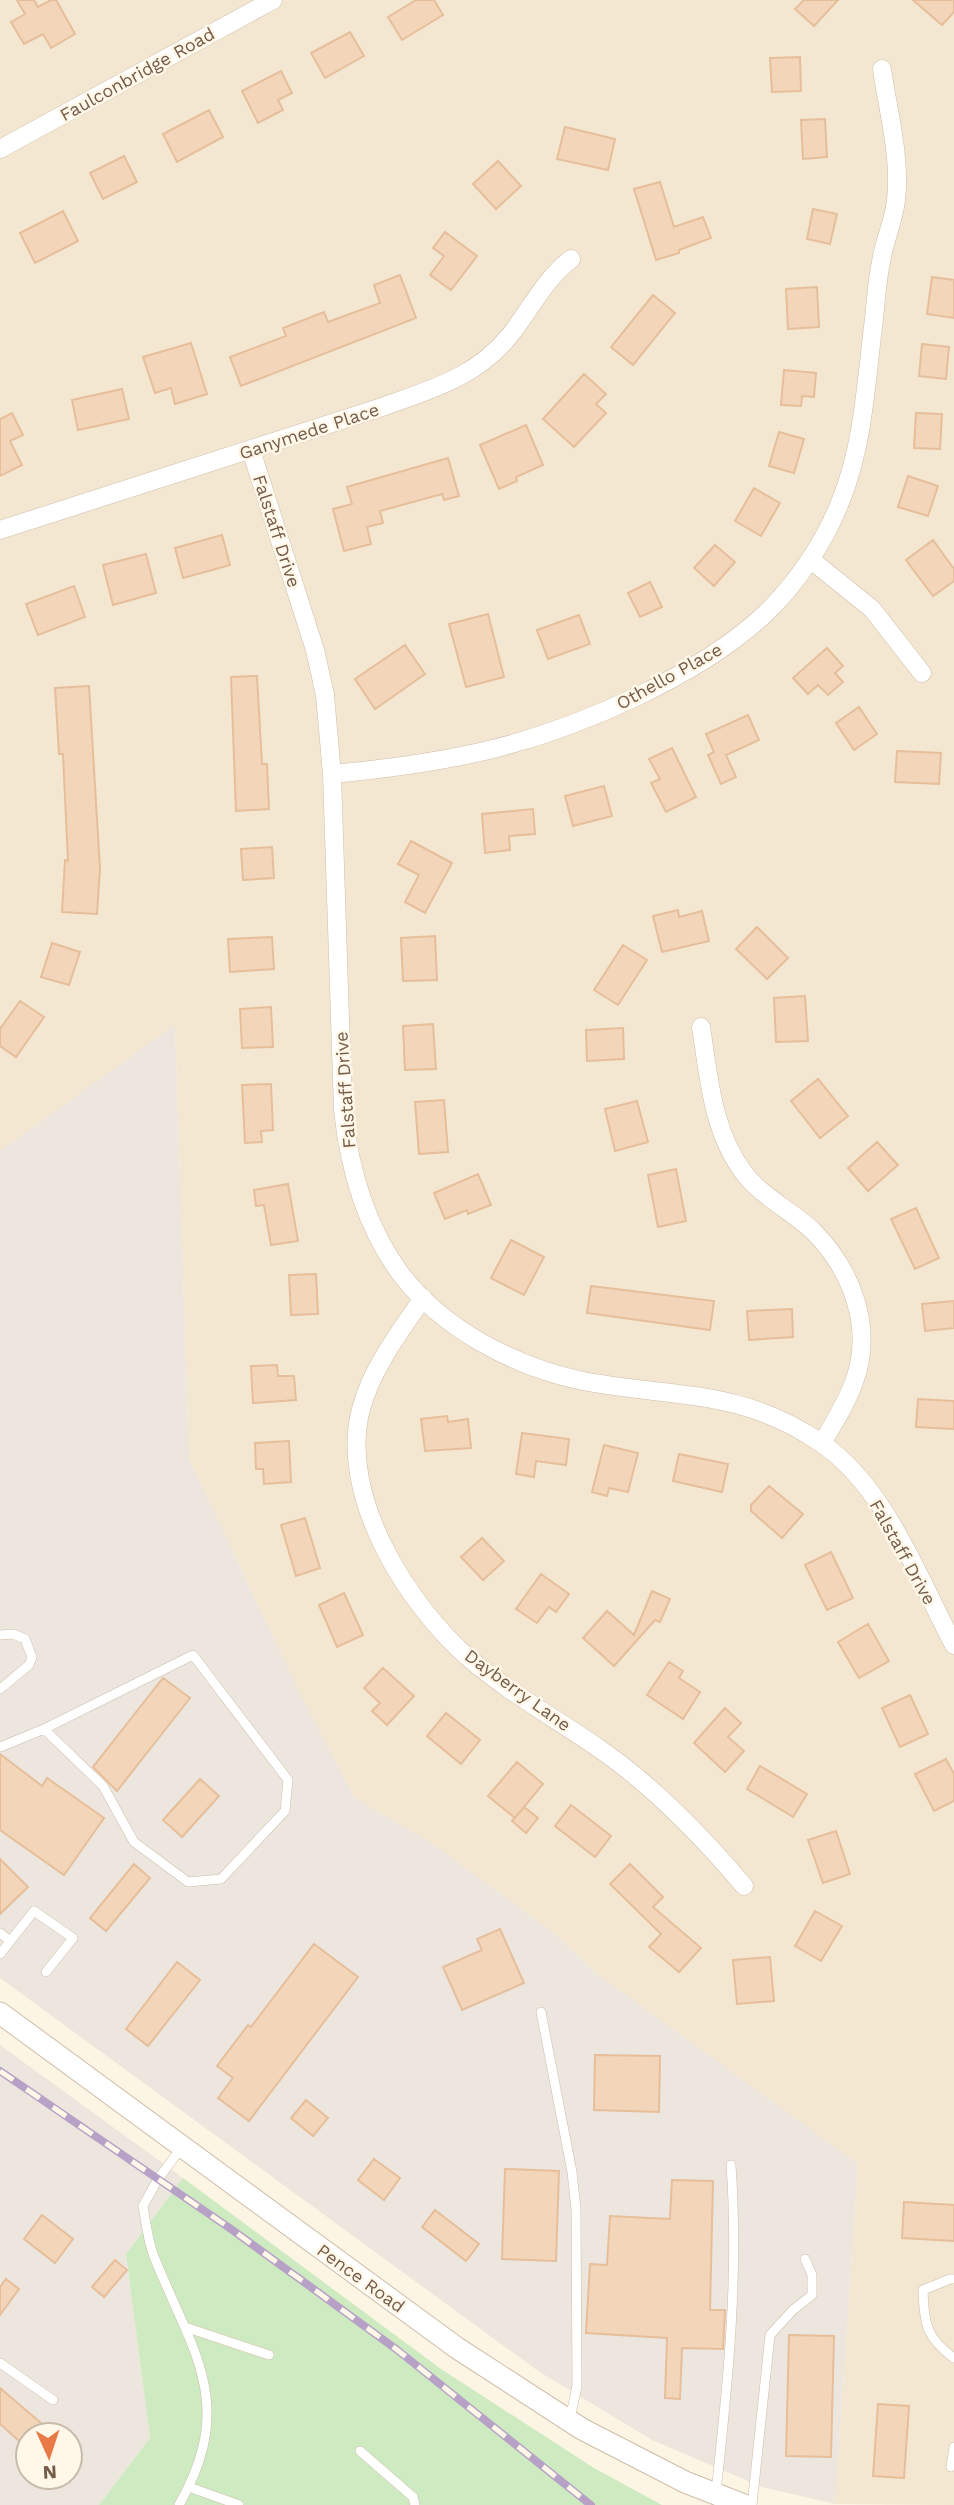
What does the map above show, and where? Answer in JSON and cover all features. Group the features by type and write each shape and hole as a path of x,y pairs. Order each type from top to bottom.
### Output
{"street":[{"name":"Faulconbridge Road","path":"0,149 274,0"},
{"name":"Othello Place","path":"332,774 446,759 494,749 576,723 624,702 690,667 733,639 765,614 810,559 827,530 853,469 881,260 896,203 895,156 882,69"},
{"name":"Ganymede Place","path":"0,530 443,385 472,371 489,357 510,334 548,280 571,259"},
{"name":"Falstaff Drive","path":"251,450 315,650 328,717 342,1110 355,1180 383,1245 400,1273 447,1319 484,1343 516,1359 552,1373 585,1381 698,1395 738,1403 797,1428 822,1443 857,1476 881,1507 954,1645"},
{"path":"810,559 873,609 922,673"},
{"path":"701,1027 716,1115 732,1153 756,1187 811,1229 832,1251 845,1271 854,1293 860,1321 860,1361 842,1409 822,1443"},
{"name":"Dayberry Lane","path":"423,1298 386,1352 372,1381 361,1409 356,1439 358,1470 365,1499 388,1555 411,1592 470,1659 640,1779 696,1832 744,1886"},
{"name":"Pence Road","path":"0,2013 457,2348 569,2421 649,2465 744,2505"}],"lane":[{"path":"0,1635 13,1634 25,1639 32,1657 29,1665 0,1689"},
{"path":"0,1747 44,1729 193,1655 288,1780 285,1811 221,1879 188,1882 134,1842 103,1786 44,1729"},
{"path":"0,1954 34,1912 73,1938 46,1972"},
{"path":"0,1933 10,1941"},
{"path":"541,2012 572,2172 576,2209 577,2386 569,2421"},
{"path":"178,2505 189,2487 206,2432 208,2400 201,2365 153,2256 143,2206 158,2179 183,2146"},
{"path":"715,2494 732,2341 735,2215 731,2165"},
{"path":"752,2505 770,2335 793,2310 812,2295 812,2275 805,2259"},
{"path":"954,2279 923,2290 924,2323 938,2346 954,2358"},
{"path":"185,2327 269,2355"},
{"path":"0,2364 53,2400"},
{"path":"951,2467 954,2447"},
{"path":"360,2451 412,2497 415,2505"},
{"path":"189,2487 239,2505"}],"shaded area":[{"path":"0,0 954,0 954,2505 835,2504 858,2164 597,1974 554,1933 431,1843 355,1798 303,1700 189,1459 175,1025 0,1151"},
{"path":"175,1025 189,1459 303,1700 355,1798 431,1843 554,1933 597,1974 858,2164 835,2504 762,2487 652,2440 538,2371 0,1978 0,1151"},
{"path":"0,2045 183,2178 126,2254 150,2438 99,2505 0,2505"}],"green space":[{"path":"183,2178 441,2369 594,2468 662,2505 99,2505 150,2438 126,2254"}],"building":[{"path":"17,0 34,0 38,7 56,0 75,34 51,48 43,34 24,44 11,22 25,14"},
{"path":"416,0 434,0 443,15 402,40 388,17"},
{"path":"804,0 838,0 814,26 795,9"},
{"path":"913,0 954,0 954,12 942,25"},
{"path":"350,32 364,56 325,78 311,53"},
{"path":"800,57 801,91 772,92 770,58"},
{"path":"281,71 292,93 278,100 283,110 258,123 242,91"},
{"path":"209,110 223,137 177,162 163,134"},
{"path":"825,119 827,157 803,159 801,120"},
{"path":"565,127 615,139 608,170 557,159"},
{"path":"124,156 137,182 103,199 90,173"},
{"path":"498,161 521,186 496,209 473,184"},
{"path":"660,182 674,227 703,217 711,238 656,260 634,189"},
{"path":"813,209 837,214 830,244 807,239"},
{"path":"63,211 78,241 35,263 20,233"},
{"path":"445,232 477,256 451,290 430,275 444,256 433,248"},
{"path":"400,275 416,318 241,386 230,357 286,336 283,328 324,312 328,322 380,303 374,285"},
{"path":"932,277 954,280 954,318 927,314"},
{"path":"817,287 819,327 788,329 786,289"},
{"path":"653,295 675,313 633,365 611,347"},
{"path":"191,343 207,394 175,404 171,388 155,393 143,357"},
{"path":"922,344 949,347 946,379 919,376"},
{"path":"784,370 816,373 814,397 802,396 801,406 781,405"},
{"path":"584,374 606,394 596,404 606,413 574,447 543,419"},
{"path":"122,389 129,419 78,430 72,400"},
{"path":"12,413 23,435 10,441 22,465 0,476 0,419"},
{"path":"916,413 942,414 940,449 914,448"},
{"path":"526,425 543,465 516,477 517,481 499,489 480,445"},
{"path":"779,432 804,439 794,473 769,466"},
{"path":"448,458 459,496 444,500 442,494 380,511 383,523 367,527 371,544 344,551 333,509 352,504 347,487"},
{"path":"908,476 938,486 928,516 898,507"},
{"path":"754,488 780,503 761,536 735,521"},
{"path":"222,535 230,565 183,578 175,548"},
{"path":"933,540 954,569 954,581 933,596 906,560"},
{"path":"715,545 735,562 714,586 694,568"},
{"path":"146,554 156,593 113,605 103,565"},
{"path":"650,582 662,607 640,617 628,593"},
{"path":"74,586 85,617 38,635 26,604"},
{"path":"488,614 504,677 466,687 449,624"},
{"path":"579,615 590,644 548,659 537,630"},
{"path":"405,645 425,674 375,709 355,679"},
{"path":"827,648 843,666 835,673 843,682 828,695 818,685 808,694 793,678"},
{"path":"257,676 262,764 267,764 269,809 236,811 231,677"},
{"path":"89,686 100,869 97,914 62,912 65,860 68,861 63,754 59,754 55,688"},
{"path":"859,707 877,734 854,750 836,723"},
{"path":"748,715 759,740 726,755 736,777 721,784 708,755 714,752 706,734"},
{"path":"672,748 696,797 666,812 651,783 660,779 649,759"},
{"path":"897,751 941,753 939,784 895,782"},
{"path":"604,786 612,816 573,826 565,796"},
{"path":"533,809 535,834 509,836 510,850 485,853 482,814"},
{"path":"411,841 452,863 425,913 405,902 419,875 398,864"},
{"path":"272,847 274,878 243,880 241,849"},
{"path":"678,910 679,917 702,911 709,941 662,952 653,916"},
{"path":"757,927 788,958 767,979 736,949"},
{"path":"435,936 437,980 403,981 401,938"},
{"path":"272,937 274,969 230,972 228,939"},
{"path":"52,943 80,952 69,985 41,977"},
{"path":"623,945 647,960 618,1005 594,990"},
{"path":"805,996 808,1041 776,1042 774,998"},
{"path":"20,1001 44,1017 16,1057 0,1046 0,1029"},
{"path":"271,1007 273,1047 242,1048 240,1009"},
{"path":"433,1024 436,1069 405,1070 403,1026"},
{"path":"623,1028 624,1059 587,1061 586,1030"},
{"path":"818,1079 848,1116 820,1138 791,1101"},
{"path":"271,1084 273,1130 261,1131 262,1142 245,1143 242,1085"},
{"path":"444,1100 448,1152 419,1154 415,1102"},
{"path":"637,1101 648,1142 615,1151 605,1109"},
{"path":"877,1142 898,1165 868,1191 848,1168"},
{"path":"676,1169 686,1221 658,1227 648,1175"},
{"path":"478,1174 491,1205 468,1214 467,1210 445,1219 434,1193"},
{"path":"288,1184 298,1241 271,1245 264,1205 256,1206 254,1190"},
{"path":"916,1208 939,1258 915,1269 891,1219"},
{"path":"511,1240 544,1257 524,1295 491,1278"},
{"path":"316,1274 318,1314 291,1315 289,1275"},
{"path":"591,1286 714,1301 710,1330 587,1313"},
{"path":"954,1301 954,1328 925,1331 922,1304"},
{"path":"792,1309 793,1337 749,1340 747,1311"},
{"path":"277,1365 278,1376 294,1376 296,1400 253,1403 251,1366"},
{"path":"918,1399 954,1401 954,1429 916,1427"},
{"path":"447,1416 448,1422 468,1419 471,1448 425,1451 421,1419"},
{"path":"522,1433 569,1439 566,1465 536,1461 534,1477 516,1474"},
{"path":"289,1441 291,1482 264,1484 263,1469 256,1469 255,1443"},
{"path":"604,1445 638,1453 628,1492 609,1488 607,1496 592,1492"},
{"path":"679,1454 728,1464 722,1492 673,1481"},
{"path":"769,1486 803,1514 782,1538 751,1511 751,1505"},
{"path":"305,1518 320,1568 296,1576 281,1525"},
{"path":"482,1538 504,1561 483,1580 461,1557"},
{"path":"831,1552 853,1598 827,1610 805,1565"},
{"path":"541,1574 569,1594 556,1612 549,1607 537,1623 516,1609"},
{"path":"652,1591 670,1599 660,1622 655,1620 614,1666 583,1638 607,1611 634,1635"},
{"path":"344,1593 363,1635 337,1647 319,1605"},
{"path":"868,1624 889,1661 859,1678 838,1642"},
{"path":"669,1662 683,1671 679,1678 700,1692 683,1719 647,1695"},
{"path":"383,1668 414,1696 387,1725 372,1711 380,1703 364,1688"},
{"path":"163,1678 190,1698 117,1791 93,1767"},
{"path":"910,1695 928,1734 900,1747 882,1708"},
{"path":"725,1708 741,1723 728,1737 744,1751 725,1772 694,1743"},
{"path":"446,1713 480,1740 461,1764 427,1736"},
{"path":"0,1754 42,1786 47,1778 104,1818 64,1875 0,1830"},
{"path":"946,1759 954,1774 954,1801 934,1811 915,1774"},
{"path":"517,1762 543,1784 515,1818 488,1796"},
{"path":"760,1766 807,1794 793,1817 747,1789"},
{"path":"200,1779 219,1796 182,1837 163,1820"},
{"path":"571,1805 611,1836 595,1857 555,1826"},
{"path":"524,1807 538,1818 526,1833 512,1821"},
{"path":"836,1831 850,1874 823,1883 808,1840"},
{"path":"0,1859 28,1887 0,1914"},
{"path":"134,1864 150,1878 106,1931 90,1918"},
{"path":"630,1864 663,1897 653,1907 701,1948 679,1972 649,1947 661,1934 610,1884"},
{"path":"815,1911 842,1926 821,1961 795,1946"},
{"path":"500,1929 524,1983 462,2010 443,1967 482,1950 477,1939"},
{"path":"314,1944 358,1977 249,2121 218,2098 233,2078 217,2066 248,2025 251,2027"},
{"path":"770,1957 774,2001 737,2004 733,1960"},
{"path":"177,1962 200,1980 148,2046 126,2029"},
{"path":"595,2055 660,2056 659,2112 594,2110"},
{"path":"306,2100 328,2118 313,2136 291,2118"},
{"path":"374,2159 400,2178 384,2200 358,2180"},
{"path":"505,2169 559,2171 556,2261 502,2259"},
{"path":"672,2180 713,2181 710,2310 725,2310 723,2349 682,2348 680,2399 665,2398 667,2338 586,2333 590,2264 607,2265 610,2216 670,2219"},
{"path":"904,2202 954,2205 954,2241 902,2238"},
{"path":"435,2210 479,2244 466,2261 422,2227"},
{"path":"42,2215 73,2239 55,2263 24,2239"},
{"path":"115,2260 127,2270 104,2297 92,2287"},
{"path":"6,2279 19,2289 0,2315 0,2287"},
{"path":"789,2335 834,2336 831,2457 786,2456"},
{"path":"0,2388 39,2421 14,2421 14,2436 0,2424"},
{"path":"878,2404 909,2406 904,2478 873,2476"}],"railway":[{"path":"0,2071 231,2229 396,2349 591,2505"}]}
